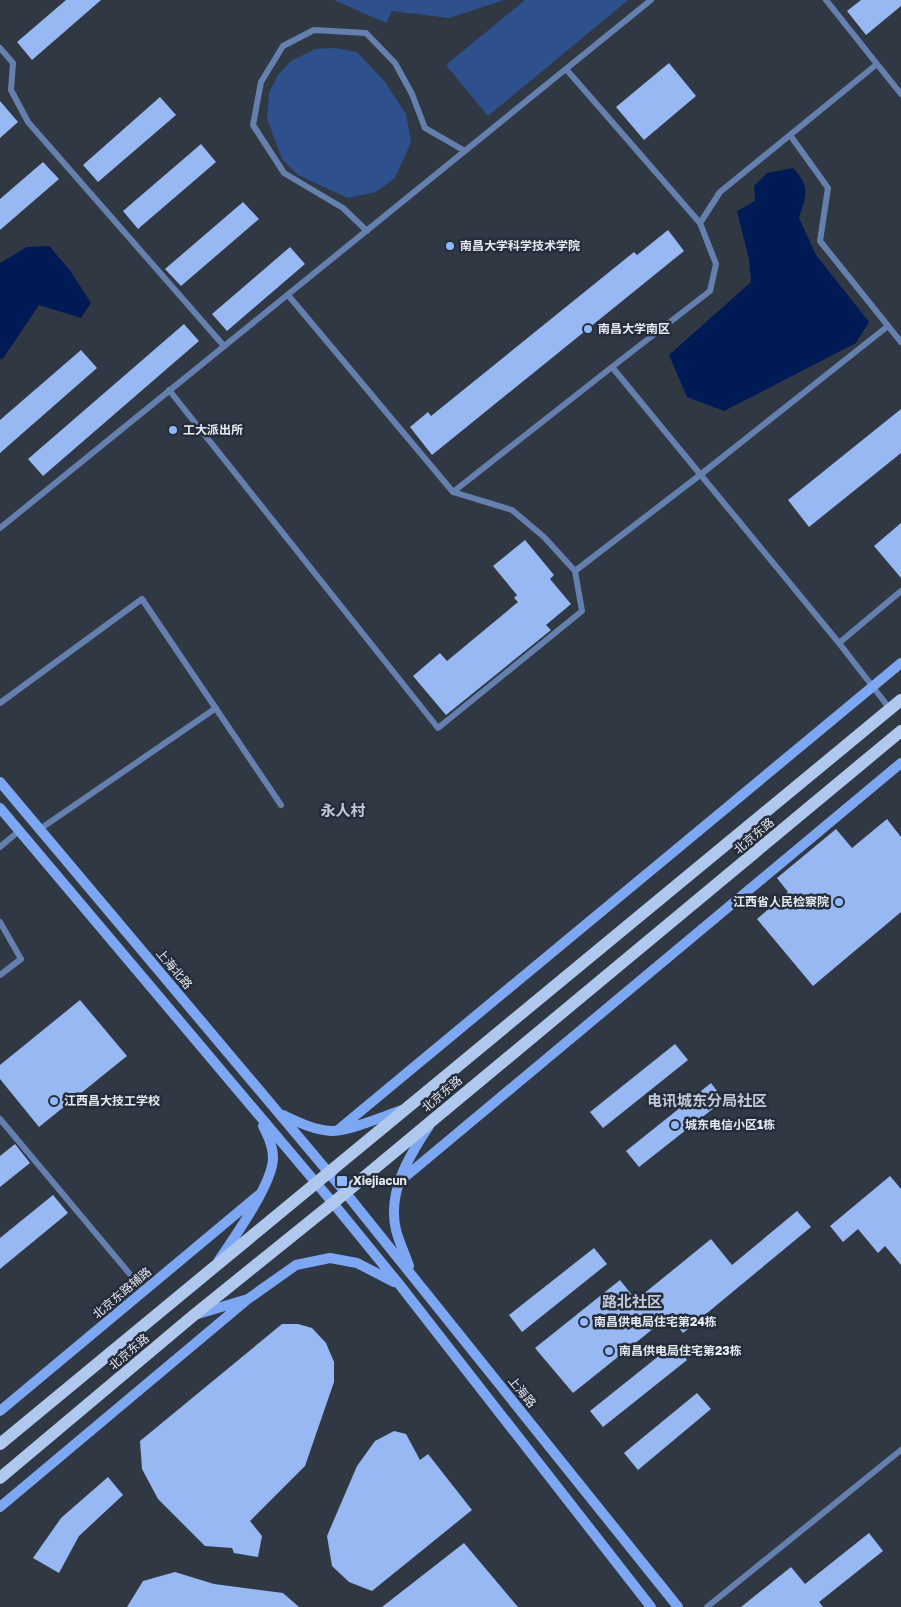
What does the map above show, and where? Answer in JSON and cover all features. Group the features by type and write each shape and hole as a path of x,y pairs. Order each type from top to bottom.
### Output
{"main road":[{"path":"338,1130 901,664"},
{"name":"北京东路","path":"0,1444 901,700"},
{"name":"北京东路","path":"0,1478 194,1315 333,1203 901,731"},
{"path":"399,1182 901,763"},
{"name":"上海北路","path":"0,782 346,1192"},
{"path":"0,808 316,1182 399,1284 651,1607"},
{"path":"279,1113 304,1125 332,1131 355,1126 408,1108"},
{"path":"215,1266 260,1194 271,1171 273,1159 270,1140 254,1109"},
{"path":"412,1274 396,1229 395,1196 411,1153 435,1118"},
{"name":"上海路","path":"346,1192 678,1607"},
{"name":"北京东路辅路","path":"0,1410 260,1194"},
{"path":"0,1507 248,1299 296,1265 330,1258 357,1263 399,1284"},
{"path":"194,1315 248,1299"}],"lane":[{"path":"0,528 652,0"},
{"path":"826,0 901,94"},
{"path":"367,231 343,208 284,173 253,125 262,82 283,46 314,30 366,33 395,63 412,94 425,128 465,151"},
{"path":"0,48 13,63 11,90 28,122 224,346"},
{"path":"700,223 720,192 877,64"},
{"path":"453,492 710,291 716,264 700,223 566,69"},
{"path":"790,135 828,188 820,241 901,342"},
{"path":"169,390 438,728 582,611 575,571 544,537 512,510 453,492 288,295"},
{"path":"575,571 888,326"},
{"path":"612,367 839,643 890,709"},
{"path":"839,643 901,591"},
{"path":"0,703 142,599 281,805"},
{"path":"40,829 216,708"},
{"path":"0,847 19,831"},
{"path":"0,922 21,959 0,975"},
{"path":"0,1119 144,1291"},
{"path":"707,1607 901,1450"}],"shaded area":[{"path":"334,0 504,0 449,18 392,11 386,23"},
{"path":"525,0 628,0 488,116 446,65"},
{"path":"335,48 357,52 385,82 406,114 411,142 395,178 376,192 348,198 298,175 282,159 267,119 269,93 278,75 291,61 315,49"},
{"path":"793,168 805,186 804,203 799,218 816,255 869,322 856,343 724,411 687,397 669,355 751,282 749,259 737,211 755,201 754,186 767,173"},
{"path":"49,246 69,269 91,303 81,318 39,305 2,360 0,358 0,263 27,247"}],"building":[{"path":"66,0 101,0 32,60 17,42"},
{"path":"861,0 901,0 901,6 866,35 847,11"},
{"path":"669,63 696,96 644,140 616,107"},
{"path":"160,97 176,115 98,182 83,165"},
{"path":"0,101 18,122 0,138"},
{"path":"201,144 216,162 138,229 123,211"},
{"path":"43,162 59,179 0,230 0,199"},
{"path":"243,202 259,219 181,286 165,269"},
{"path":"668,230 684,251 432,455 410,427 428,412 431,416 634,252 637,255"},
{"path":"290,247 305,264 227,331 212,314"},
{"path":"184,324 199,341 43,476 28,459"},
{"path":"81,350 97,368 0,453 0,420"},
{"path":"901,409 901,453 809,527 788,500"},
{"path":"901,523 901,578 874,546"},
{"path":"525,540 554,575 550,579 571,604 546,625 551,630 446,715 413,676 440,653 447,661 518,602 514,598 517,595 493,566"},
{"name":"江西省人民检察院","path":"887,819 901,837 901,912 813,986 757,919 788,892 777,878 836,829 852,848"},
{"path":"80,1000 127,1056 39,1127 0,1079 0,1065"},
{"path":"675,1044 688,1060 603,1128 590,1112"},
{"name":"城东电信小区1栋","path":"711,1083 724,1100 639,1167 626,1151"},
{"path":"15,1144 30,1163 0,1187 0,1156"},
{"path":"890,1176 901,1189 901,1265 885,1246 878,1253 858,1229 843,1242 830,1226"},
{"path":"53,1195 68,1213 0,1269 0,1238"},
{"path":"797,1211 811,1227 683,1333 669,1316 573,1393 535,1348 620,1280 636,1300 711,1239 732,1265"},
{"path":"594,1248 607,1264 522,1332 509,1315"},
{"path":"282,1324 298,1324 312,1328 326,1343 334,1362 334,1382 305,1466 250,1521 262,1536 258,1557 234,1553 232,1548 205,1546 158,1499 142,1469 140,1441"},
{"path":"675,1343 687,1360 603,1427 590,1411"},
{"path":"697,1393 711,1409 638,1470 624,1453"},
{"path":"394,1431 406,1434 420,1460 428,1454 472,1510 372,1591 349,1582 332,1566 327,1536 357,1466 375,1441"},
{"path":"108,1477 123,1495 79,1536 59,1573 33,1558 61,1518"},
{"path":"869,1533 883,1551 819,1602 823,1607 741,1607 791,1567 805,1584"},
{"path":"464,1543 518,1607 382,1607"},
{"path":"175,1572 214,1584 283,1593 299,1607 127,1607 143,1581"}],"place":[{"name":"南昌大学科学技术学院","path":"450,246"},
{"name":"南昌大学南区","path":"588,329"},
{"name":"工大派出所","path":"173,430"},
{"name":"江西省人民检察院","path":"839,902"},
{"name":"江西昌大技工学校","path":"54,1101"},
{"name":"城东电信小区1栋","path":"675,1125"},
{"name":"Xiejiacun","path":"342,1181"},
{"name":"南昌供电局住宅第24栋","path":"584,1322"},
{"name":"南昌供电局住宅第23栋","path":"609,1351"}],"district":[{"name":"永人村","path":"343,811"},
{"name":"电讯城东分局社区","path":"707,1101"},
{"name":"路北社区","path":"632,1302"}]}
